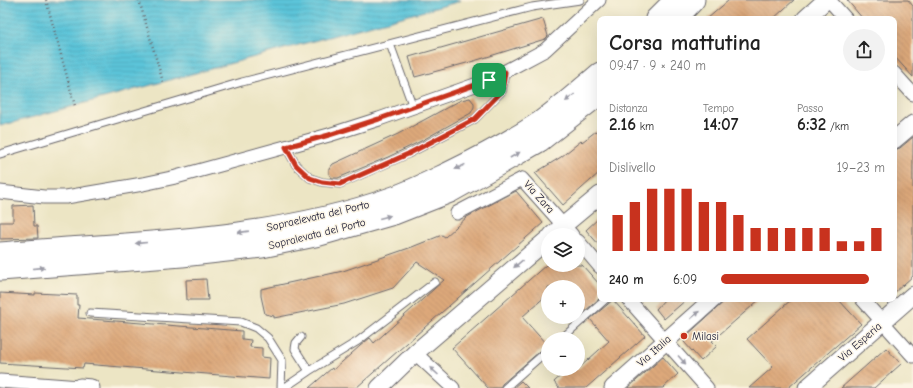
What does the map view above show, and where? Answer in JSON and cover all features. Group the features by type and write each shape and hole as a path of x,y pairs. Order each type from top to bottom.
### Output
{"main road":[{"path":"659,16 675,0"},
{"path":"679,16 694,0"},
{"name":"Sopraelevata del Porto","path":"0,253 106,246 181,247 241,233 296,224 359,208 392,198 434,180 494,150 540,122 597,76"},
{"name":"Sopralevata del Porto","path":"0,270 181,247 262,247 320,235 394,214 450,192 540,141 597,96"}],"street":[{"path":"0,192 44,197 66,197 143,184 286,147 379,119 489,80 505,72 545,50 600,0"},
{"path":"809,16 828,0 843,16"},
{"path":"897,76 913,94"},
{"path":"897,137 913,124"},
{"name":"Via Zara","path":"457,213 522,179 560,228"},
{"path":"567,228 597,198"},
{"path":"379,388 415,353 541,245"},
{"path":"585,250 597,264"},
{"name":"Via Esperia","path":"807,388 913,295"},
{"path":"631,302 707,388"},
{"name":"Via Italia","path":"614,388 710,302"},
{"path":"865,302 913,356"},
{"path":"415,353 453,388"},
{"path":"0,381 84,388"}],"lane":[{"path":"0,154 242,82 532,7 580,0"},
{"path":"390,44 413,107"},
{"path":"286,147 296,165 310,178 322,182 340,184 408,154 475,119 502,91 505,72"},
{"path":"283,388 358,341 435,282"},
{"path":"569,332 603,302"},
{"path":"90,313 242,322 256,328 268,338 282,360 283,388"},
{"path":"301,337 296,343 295,349 309,371"},
{"path":"505,388 541,356"}],"path":[{"path":"46,0 75,106"},
{"path":"139,0 163,82"}],"water":[{"path":"0,0 460,0 0,126"}],"building":[{"path":"729,0 794,0 776,16 710,16"},
{"path":"847,0 908,0 913,6 913,77 897,59 897,16 860,16"},
{"path":"543,19 548,36 545,39 415,77 409,57"},
{"path":"470,98 474,103 471,113 421,141 338,178 332,178 329,174 329,169 333,164 398,134 461,100"},
{"path":"597,130 597,175 563,205 535,173 561,157 581,141 582,142"},
{"path":"913,137 913,276 897,290 897,149"},
{"path":"516,191 543,223 356,388 309,388 332,368 333,370 370,338 374,343 444,280 417,262 393,288 344,304 274,318 274,316 265,314 261,289 343,271 442,235 445,237 467,217"},
{"path":"33,205 34,226 37,226 38,238 0,239 0,222 13,222 13,206"},
{"path":"597,220 597,243 586,230"},
{"path":"585,268 597,282 597,301 585,311 585,280 541,280 541,300 522,317 541,338 541,350 502,384 500,388 488,388 452,348 541,269 541,272 585,272"},
{"path":"206,279 208,300 187,300 186,280"},
{"path":"0,293 77,295 77,305 79,305 78,318 242,331 242,339 251,340 250,347 262,348 262,357 270,358 269,379 84,364 83,368 0,363"},
{"path":"611,302 615,302 645,336 586,388 559,388 554,382 560,376 585,376 585,363 609,341 590,319"},
{"path":"662,302 684,302 664,319 656,309"},
{"path":"724,302 757,302 712,341 717,346 701,361 684,342 685,337"},
{"path":"789,302 841,302 861,324 788,388 749,388 773,367 747,339"},
{"path":"886,348 901,364 874,388 841,388"},
{"path":"663,357 678,374 663,388 628,388"},
{"path":"521,381 528,388 513,388"}],"place":[{"name":"Milasi","path":"684,336"}],"route":[{"path":"505,72 502,91 475,119 408,154 340,184 322,182 310,178 296,165 286,147 379,119 489,80 505,72"}]}
